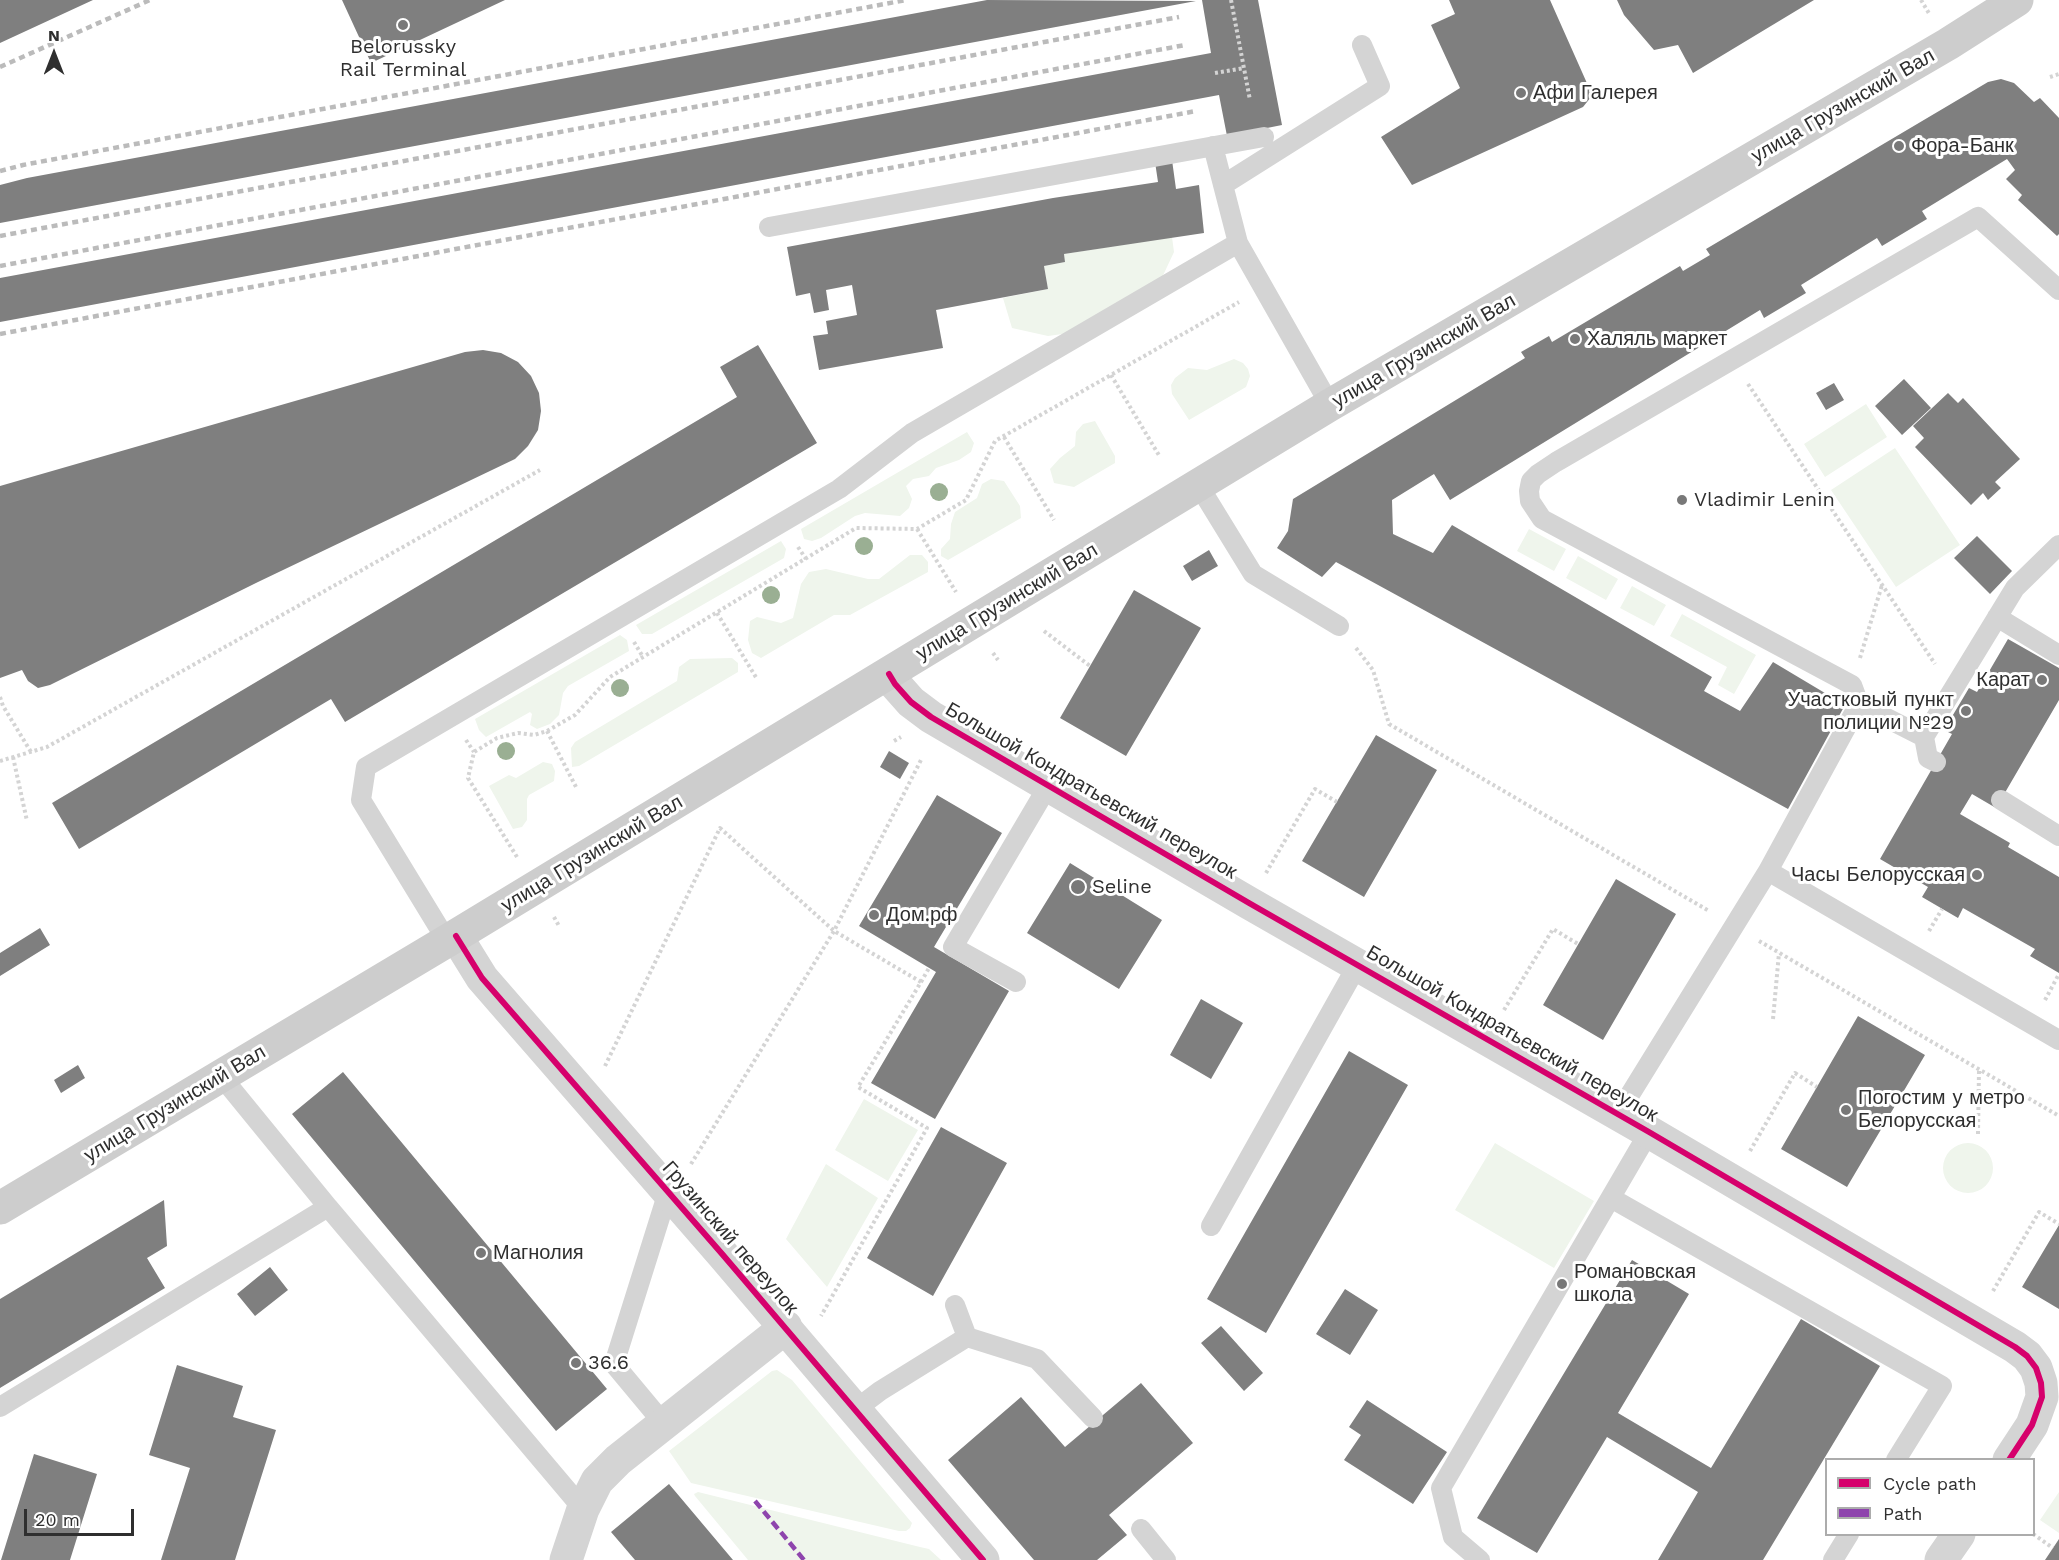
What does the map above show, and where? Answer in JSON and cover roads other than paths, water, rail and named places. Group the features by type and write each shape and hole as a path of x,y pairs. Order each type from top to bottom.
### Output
{"main road":[{"name":"улица Грузинский Вал","path":"0,1208 452,938 1330,405 1948,44 2017,0"}],"street":[{"name":"Большой Кондратьевский переулок","path":"889,674 911,702 931,717 1249,903 1649,1131 2015,1347 2050,1380 2032,1425 2010,1458"},
{"name":"Грузинский переулок","path":"452,938 482,978 786,1328 983,1560"},
{"path":"566,1560 583,1509 597,1481 618,1460 786,1328"},
{"path":"1941,1560 1958,1536"}],"lane":[{"path":"1223,185 1380,86 1362,45"},
{"path":"769,227 1264,137"},
{"path":"1213,146 1238,243 1330,405"},
{"path":"1924,737 1859,704 1852,685 1551,525 1542,519 1530,501 1531,481 1546,468 1978,217 2059,292"},
{"path":"452,938 361,800 366,766 839,489 912,433 1238,243"},
{"path":"1199,486 1253,574 1340,626"},
{"path":"1936,762 1928,758 1924,737 2014,588 2059,545"},
{"path":"1997,616 2059,655"},
{"path":"1618,1114 1768,871 1859,704"},
{"path":"1016,982 953,947 1048,786"},
{"path":"2001,800 2059,836"},
{"path":"1768,871 2059,1040"},
{"path":"1211,1226 1358,964"},
{"path":"221,1076 328,1208 583,1509"},
{"path":"1480,1560 1453,1538 1441,1488 1649,1131"},
{"path":"664,1424 614,1364 668,1191"},
{"path":"1611,1198 1942,1386 1897,1458"},
{"path":"0,1407 328,1208"},
{"path":"955,1305 967,1337"},
{"path":"855,1410 880,1391 967,1337 1038,1359 1093,1418"},
{"path":"1141,1530 1166,1560"},
{"path":"1833,1560 1848,1536"}],"railway":[{"path":"0,67 150,0"},
{"path":"0,171 906,0"},
{"path":"0,236 1179,17"},
{"path":"0,266 1185,45"},
{"path":"0,334 1196,111"}],"place":[{"name":"Belorussky Rail Terminal","path":"403,25"},
{"name":"Афи Галерея","path":"1521,93"},
{"name":"Фора-Банк","path":"1899,146"},
{"name":"Халяль маркет","path":"1575,339"},
{"name":"Vladimir Lenin","path":"1682,500"},
{"name":"Карат","path":"2042,680"},
{"name":"Участковый пункт полиции №29","path":"1966,711"},
{"name":"Часы Белорусская","path":"1977,875"},
{"name":"Seline","path":"1078,887"},
{"name":"Дом.рф","path":"874,915"},
{"name":"Погостим у метро Белорусская","path":"1846,1110"},
{"name":"Магнолия","path":"481,1253"},
{"name":"Романовская школа","path":"1562,1284"},
{"name":"36.6","path":"576,1363"}]}
